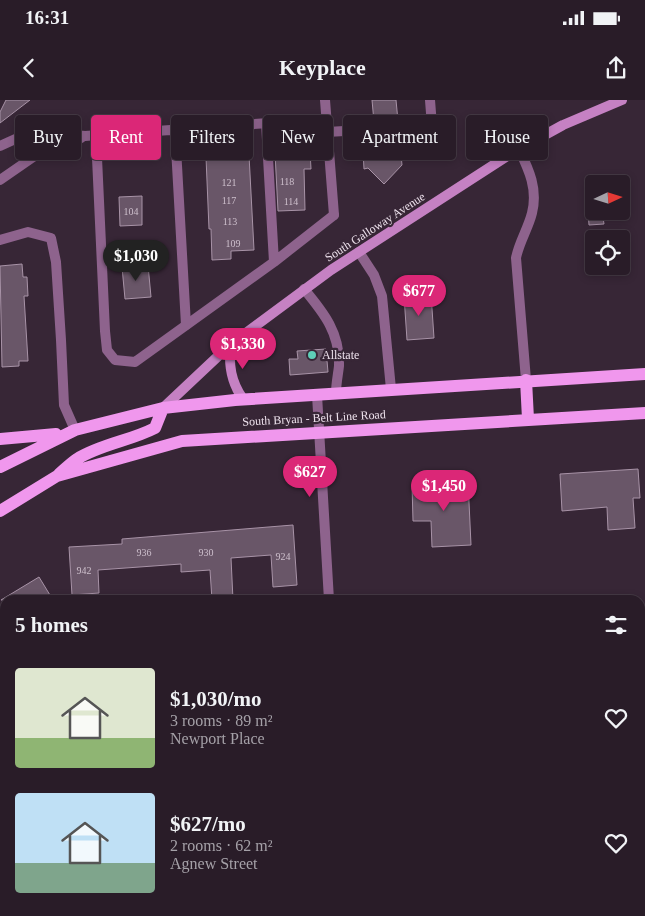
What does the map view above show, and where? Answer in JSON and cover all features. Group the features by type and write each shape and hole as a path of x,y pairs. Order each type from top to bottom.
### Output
{"main road":[{"name":"South Galloway Avenue","path":"548,133 622,100"},
{"name":"South Galloway Avenue","path":"163,408 231,344 304,289 502,160"},
{"path":"231,344 230,370 234,383 243,399"},
{"name":"South Bryan - Belt Line Road","path":"0,468 75,430 163,408 243,399 645,374"},
{"path":"526,380 528,419"},
{"path":"57,476 76,459 155,428 163,408"},
{"name":"South Bryan - Belt Line Road","path":"0,512 57,476 182,441 645,412"},
{"path":"0,439 42,436 75,430"}],"street":[{"path":"325,100 326,115"},
{"path":"333,132 432,126 430,100"},
{"path":"0,146 22,136 41,132 90,136 171,130"},
{"path":"90,136 107,350 115,360 135,362 274,262 334,215 329,160"},
{"path":"0,180 39,153 90,136"},
{"path":"177,160 186,325"},
{"path":"268,160 274,262"},
{"path":"524,160 532,178 534,193 532,214 519,244 516,258 526,380"},
{"path":"0,240 28,232 51,238 56,272 64,405 75,430"},
{"path":"359,252 374,275 382,296 391,389"},
{"path":"304,289 325,314 337,337 339,366 336,393"},
{"path":"317,395 329,595"}],"building":[{"path":"6,100 30,100 0,123 0,112"},
{"path":"372,100 396,100 397,115 373,115"},
{"path":"206,160 249,160 254,250 231,251 231,259 212,260 211,229 209,229"},
{"path":"275,160 310,160 311,169 304,169 305,210 278,211"},
{"path":"363,160 402,160 402,165 384,184 368,168 364,169"},
{"path":"142,196 142,225 120,226 119,197"},
{"path":"589,220 603,220 604,224 589,225"},
{"path":"22,264 23,277 27,277 28,296 24,296 28,361 19,361 19,366 2,367 0,266"},
{"path":"148,265 151,297 125,299 122,267"},
{"path":"431,294 434,338 407,340 404,296"},
{"name":"Allstate","path":"326,349 328,372 290,375 289,359 298,359 297,351"},
{"path":"638,469 640,498 633,498 635,528 608,530 607,507 562,511 560,474"},
{"path":"468,481 471,545 432,547 431,521 413,521 412,484"},
{"path":"293,525 297,585 273,587 271,555 231,558 233,595 212,595 210,570 181,572 181,564 98,570 99,593 72,595 69,547 122,544 122,539"},
{"path":"39,577 50,595 9,595"}],"place":[{"name":"Allstate","path":"312,355"}]}
